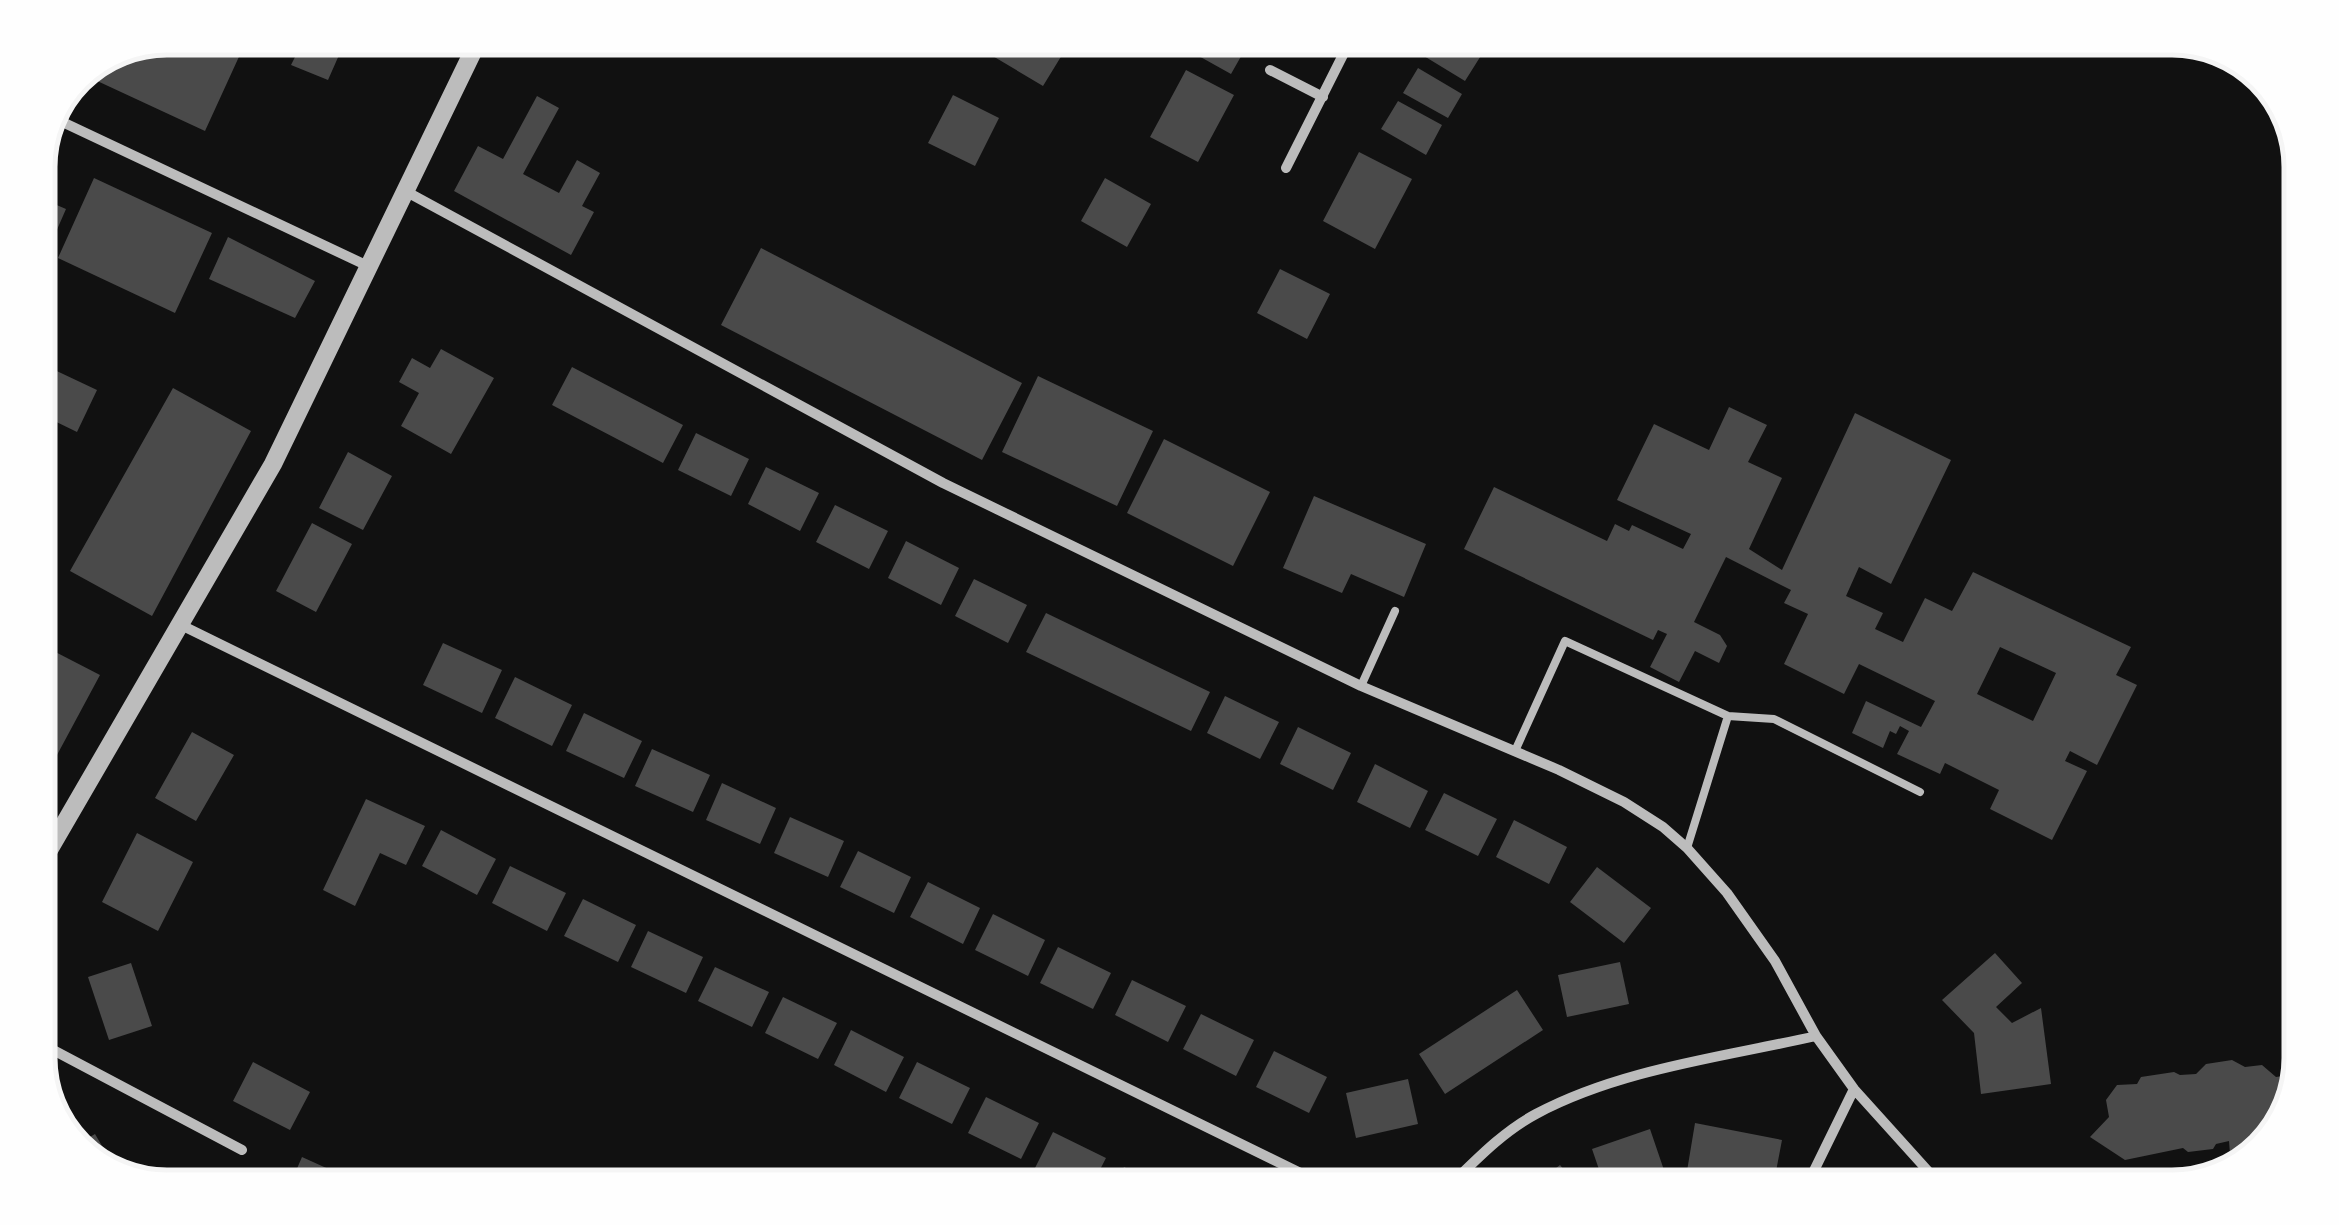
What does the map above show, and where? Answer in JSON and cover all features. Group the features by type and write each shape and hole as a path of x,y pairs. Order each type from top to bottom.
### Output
{"street":[{"path":"55,840 272,464 472,55"},
{"path":"1286,168 1344,55"},
{"path":"1270,70 1323,98"},
{"path":"64,123 371,267"},
{"path":"407,192 943,483 1362,686 1624,802 1663,827 1688,848 1727,893 1776,961 1816,1036 1854,1090 1927,1170"},
{"path":"181,625 1292,1170"},
{"path":"1466,1170 1493,1143 1532,1116 1580,1092 1816,1036"},
{"path":"55,1051 242,1150"},
{"path":"1815,1170 1854,1090"}],"lane":[{"path":"1362,686 1396,611"},
{"path":"1514,751 1565,641 1728,716 1774,719 1920,792"},
{"path":"1688,848 1728,716"}],"building":[{"path":"240,55 205,131 97,81 124,63 145,57"},
{"path":"296,55 339,55 328,80 291,65"},
{"path":"991,55 1062,55 1043,86"},
{"path":"1197,55 1242,55 1231,74"},
{"path":"1422,55 1481,55 1465,81"},
{"path":"1418,68 1462,94 1448,118 1403,93"},
{"path":"1186,70 1234,95 1198,162 1150,137"},
{"path":"953,95 999,118 975,166 928,143"},
{"path":"537,96 559,108 523,174 559,193 577,160 600,173 582,206 594,212 571,255 454,191 478,146 503,159"},
{"path":"1398,101 1442,125 1426,155 1381,129"},
{"path":"1359,152 1412,179 1375,249 1323,221"},
{"path":"94,178 212,233 175,313 58,258"},
{"path":"1105,178 1151,204 1127,247 1081,221"},
{"path":"55,204 66,209 55,234"},
{"path":"228,237 315,281 295,318 209,279"},
{"path":"761,248 1022,383 982,460 721,325"},
{"path":"1280,269 1330,294 1307,339 1257,313"},
{"path":"441,349 494,378 451,454 401,426 419,393 399,382 412,358 430,368"},
{"path":"572,367 683,425 663,463 552,405"},
{"path":"55,370 97,390 77,432 55,421"},
{"path":"1038,376 1153,431 1117,506 1002,452"},
{"path":"173,388 251,431 152,616 70,571"},
{"path":"1729,407 1767,425 1748,462 1782,478 1749,549 1782,570 1855,413 1951,460 1891,584 1859,567 1846,596 1883,613 1875,629 1903,642 1925,598 1952,611 1973,572 2131,647 2116,675 2137,685 2097,765 2070,751 2065,761 2087,771 2052,840 1990,809 1999,790 1945,763 1940,774 1897,754 1909,731 1900,726 1896,734 1890,731 1883,748 1852,733 1866,701 1921,727 1935,701 1859,664 1844,694 1784,664 1808,614 1784,603 1791,590 1726,557 1694,622 1720,635 1727,646 1719,663 1695,651 1679,682 1650,667 1667,634 1658,630 1653,640 1464,549 1494,487 1607,541 1615,524 1629,531 1632,525 1683,549 1691,534 1617,500 1654,424 1709,450","holes":["2000,647 2056,673 2033,721 1977,694"]},
{"path":"696,433 749,459 731,496 678,470"},
{"path":"1164,439 1270,492 1233,566 1127,513"},
{"path":"348,452 392,476 363,530 319,508"},
{"path":"766,467 819,493 800,531 748,504"},
{"path":"1314,496 1426,544 1404,597 1351,574 1342,593 1283,568"},
{"path":"835,505 888,531 869,569 816,542"},
{"path":"312,523 352,544 316,612 276,591"},
{"path":"906,541 959,568 941,605 888,578"},
{"path":"974,579 1027,605 1008,643 955,616"},
{"path":"1046,613 1210,692 1191,731 1026,652"},
{"path":"443,643 502,670 482,713 423,685"},
{"path":"55,652 100,675 55,754"},
{"path":"515,677 572,705 552,746 495,718"},
{"path":"1225,696 1279,722 1260,759 1207,733"},
{"path":"584,713 642,741 624,778 566,751"},
{"path":"1298,727 1351,753 1333,790 1280,764"},
{"path":"192,732 234,755 196,821 155,798"},
{"path":"652,749 710,775 693,812 635,786"},
{"path":"1375,764 1428,791 1410,828 1357,802"},
{"path":"722,783 776,808 760,844 706,820"},
{"path":"1444,793 1497,819 1478,856 1425,830"},
{"path":"366,799 425,826 406,865 380,853 355,906 323,890"},
{"path":"790,817 844,841 828,877 774,853"},
{"path":"1514,820 1567,847 1549,884 1496,857"},
{"path":"441,830 496,859 477,895 422,866"},
{"path":"137,833 193,862 158,931 102,902"},
{"path":"858,851 911,877 894,913 840,887"},
{"path":"510,866 566,893 547,931 492,903"},
{"path":"1597,867 1651,908 1624,943 1570,902"},
{"path":"928,882 980,908 963,944 910,917"},
{"path":"583,899 636,925 618,962 564,936"},
{"path":"993,914 1045,940 1028,976 975,950"},
{"path":"648,931 703,957 686,993 631,967"},
{"path":"1058,947 1111,973 1093,1009 1040,983"},
{"path":"1995,953 2022,983 1996,1007 2012,1023 2041,1008 2051,1084 1981,1094 1974,1033 1942,1000"},
{"path":"1620,962 1629,1004 1567,1017 1558,975"},
{"path":"131,963 152,1026 109,1040 88,977"},
{"path":"715,967 769,992 752,1027 698,1001"},
{"path":"1132,980 1186,1006 1168,1042 1115,1015"},
{"path":"1517,990 1543,1030 1445,1094 1419,1054"},
{"path":"783,997 837,1023 818,1059 765,1033"},
{"path":"1201,1014 1254,1040 1236,1076 1183,1049"},
{"path":"851,1030 904,1057 886,1092 834,1065"},
{"path":"1274,1051 1327,1077 1309,1113 1256,1087"},
{"path":"2232,1060 2245,1067 2262,1065 2276,1077 2282,1076 2273,1108 2265,1120 2230,1154 2229,1141 2216,1144 2213,1149 2188,1152 2183,1148 2125,1160 2090,1137 2109,1117 2106,1100 2117,1085 2137,1084 2141,1077 2174,1072 2196,1074 2206,1064"},
{"path":"253,1062 310,1092 290,1130 233,1101"},
{"path":"917,1062 970,1088 952,1124 899,1098"},
{"path":"1408,1079 1418,1124 1356,1138 1346,1093"},
{"path":"986,1097 1039,1123 1021,1159 968,1133"},
{"path":"1695,1123 1782,1140 1776,1170 1687,1170"},
{"path":"1650,1129 1664,1170 1599,1170 1592,1149"},
{"path":"1053,1132 1106,1158 1100,1170 1035,1168"},
{"path":"95,1134 105,1151 93,1142 89,1138"},
{"path":"302,1157 331,1170 296,1170"}]}
